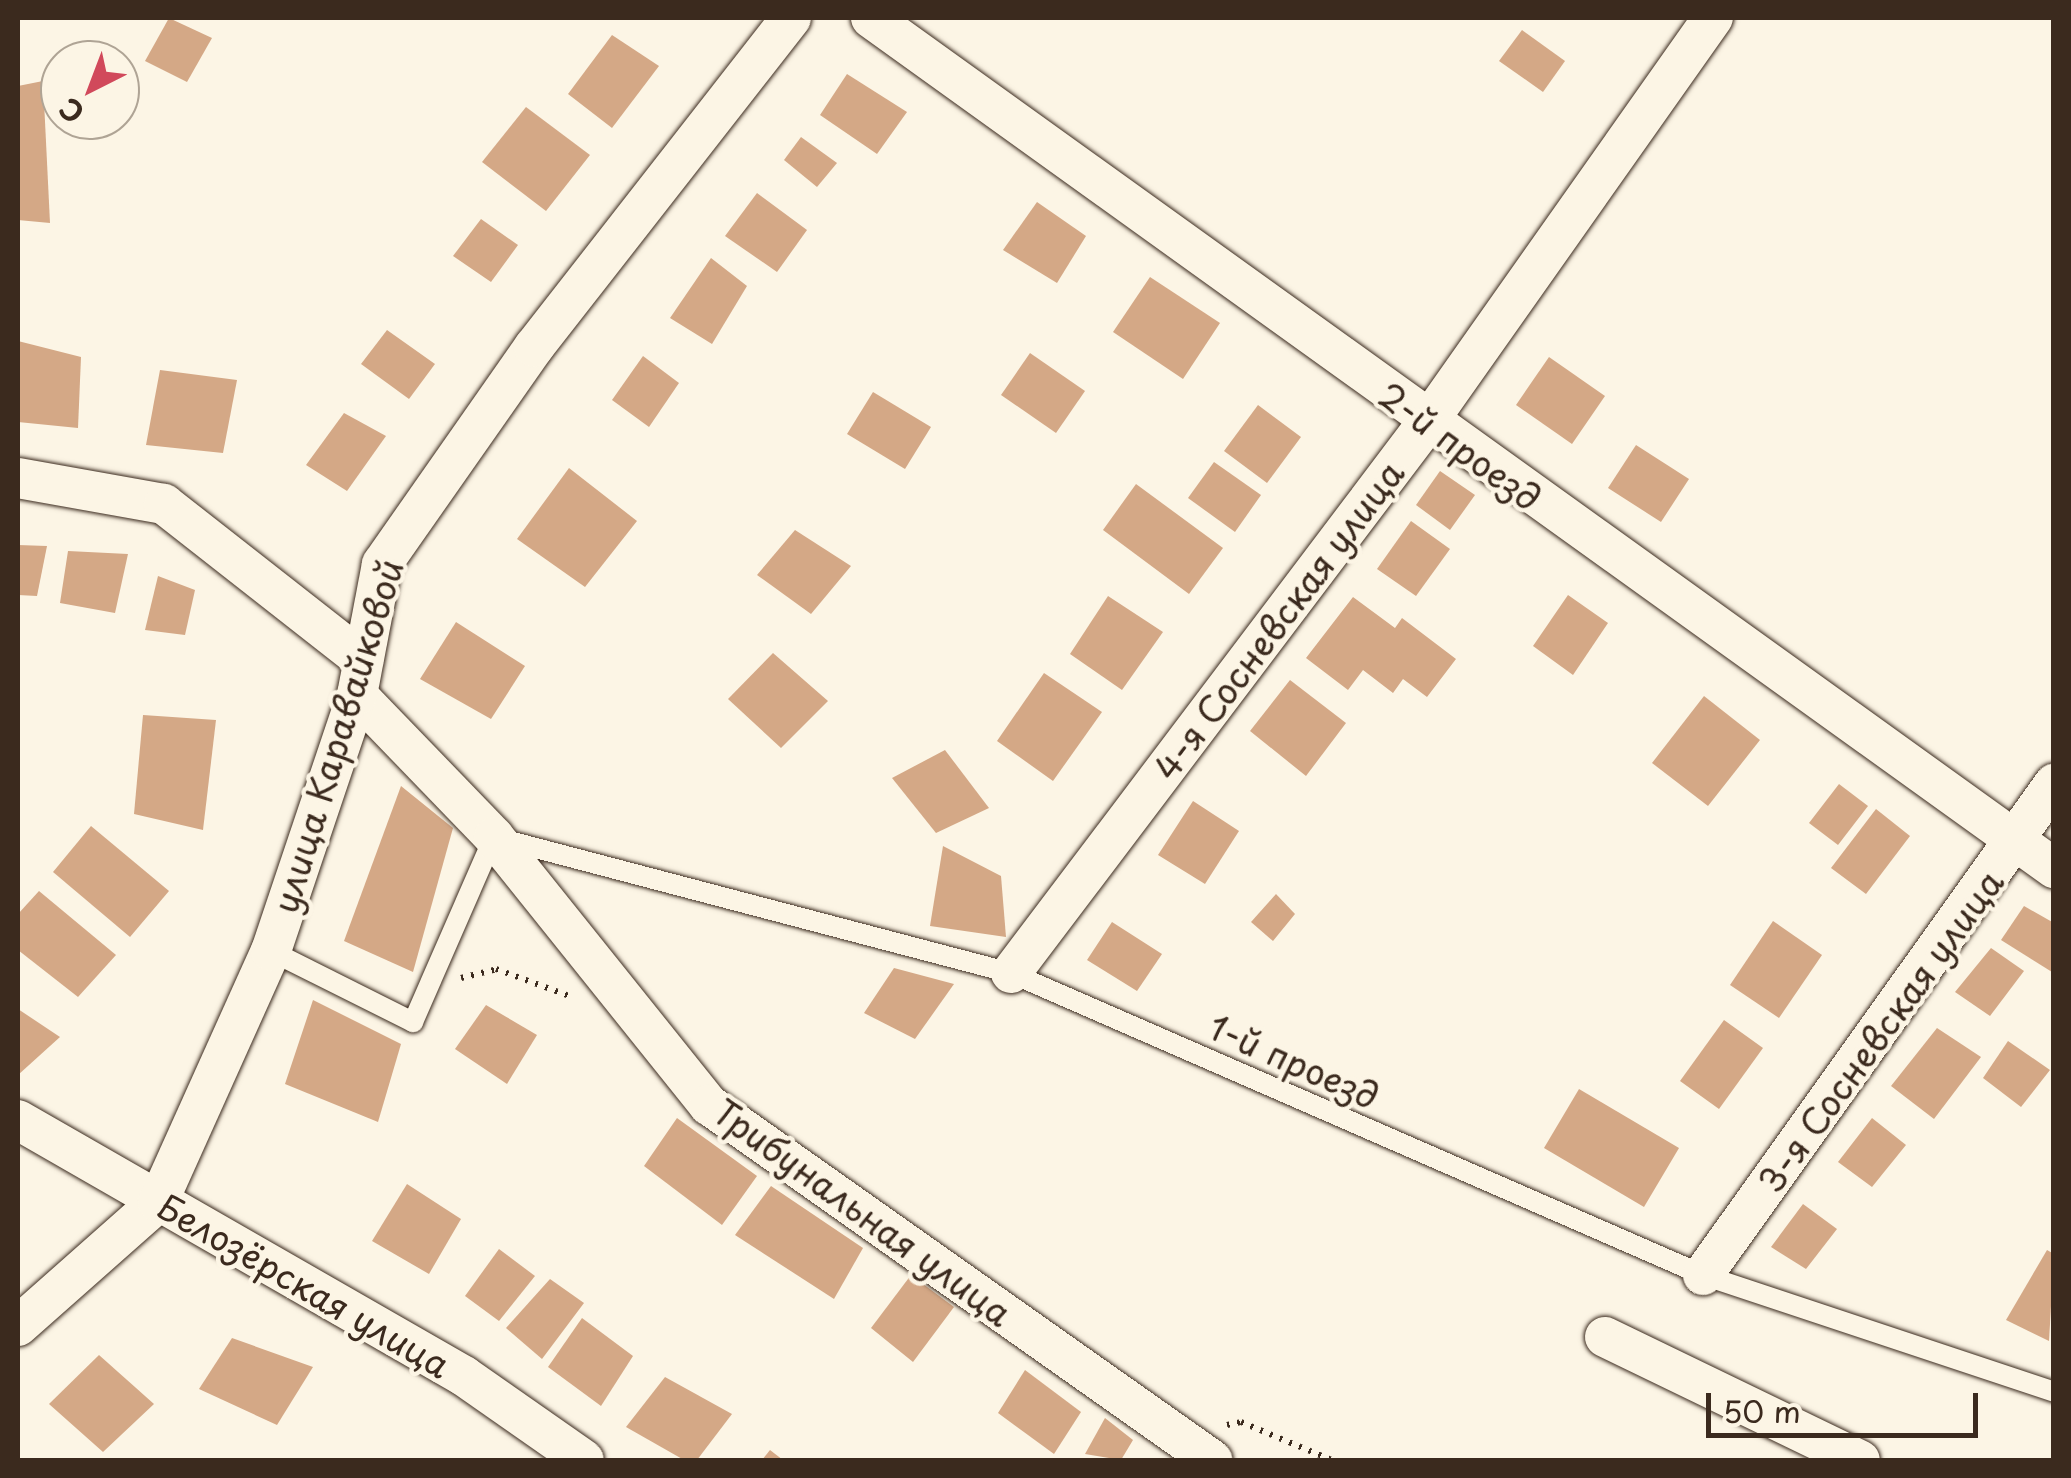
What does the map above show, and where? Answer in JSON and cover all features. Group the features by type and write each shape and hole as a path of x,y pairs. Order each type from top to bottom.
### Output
{"street":[{"name":"улица Каравайковой","path":"158,1202 271,951 360,677 382,564 534,347 791,18"},
{"name":"2-й проезд","path":"871,18 1427,423 2054,868"},
{"name":"4-я Сосневская улица","path":"1012,973 1427,423 1713,18"},
{"name":"Трибунальная улица","path":"18,478 164,504 360,677 709,1105 1212,1460"},
{"name":"3-я Сосневская улица","path":"1704,1275 2016,843 2054,784"},
{"name":"Белозёрская улица","path":"18,1120 464,1376 584,1460"},
{"path":"18,1326 158,1202"},
{"path":"1605,1337 1860,1460"}],"lane":[{"name":"1-й проезд","path":"494,837 1012,973 1704,1275 2054,1392"},
{"path":"271,951 413,1022 494,837"}],"path":[{"path":"428,987 496,969 588,1003"},
{"path":"1177,1436 1241,1422 1332,1460"}],"building":[{"path":"169,18 212,38 187,82 145,61"},
{"path":"1522,30 1565,61 1543,92 1499,61"},
{"path":"612,35 659,66 612,128 568,94"},
{"path":"847,74 907,112 877,154 820,115"},
{"path":"40,82 40,140 46,140 50,223 18,220 18,86"},
{"path":"526,107 590,155 546,211 482,162"},
{"path":"801,137 837,163 817,187 784,160"},
{"path":"757,193 807,230 777,272 725,236"},
{"path":"1037,202 1086,236 1057,283 1003,250"},
{"path":"481,219 518,245 491,282 453,256"},
{"path":"711,258 747,286 712,344 670,318"},
{"path":"1150,277 1220,323 1183,379 1113,332"},
{"path":"387,330 435,364 409,399 361,364"},
{"path":"18,341 81,357 78,428 18,422"},
{"path":"1030,353 1085,391 1056,433 1001,395"},
{"path":"643,356 679,383 649,427 612,400"},
{"path":"1549,357 1605,396 1572,444 1516,405"},
{"path":"160,370 237,380 223,453 146,445"},
{"path":"873,392 931,427 905,469 847,434"},
{"path":"1258,405 1301,437 1267,483 1224,451"},
{"path":"344,413 386,436 347,491 306,465"},
{"path":"1636,445 1689,479 1661,522 1608,488"},
{"path":"1214,462 1261,495 1235,532 1188,498"},
{"path":"569,468 637,521 585,587 517,539"},
{"path":"1440,471 1475,495 1450,530 1416,505"},
{"path":"1136,484 1223,548 1189,594 1103,530"},
{"path":"1411,521 1450,549 1416,596 1377,569"},
{"path":"795,530 851,566 811,614 757,575"},
{"path":"18,545 47,546 37,596 18,595"},
{"path":"68,551 128,554 115,613 60,603"},
{"path":"158,576 195,590 185,635 145,630"},
{"path":"1568,595 1608,623 1573,675 1533,646"},
{"path":"1108,596 1163,632 1122,690 1070,654"},
{"path":"1353,597 1395,628 1402,618 1456,659 1427,697 1403,679 1393,693 1363,670 1348,690 1306,658"},
{"path":"456,622 525,666 491,719 420,679"},
{"path":"773,653 828,701 781,748 728,699"},
{"path":"1044,673 1102,712 1053,781 997,741"},
{"path":"1290,680 1346,723 1306,776 1250,731"},
{"path":"1704,696 1760,740 1708,806 1652,763"},
{"path":"143,715 216,720 203,830 134,814"},
{"path":"945,750 989,808 936,833 892,778"},
{"path":"1839,784 1868,806 1838,845 1809,823"},
{"path":"401,786 453,828 413,972 344,941"},
{"path":"1193,801 1239,831 1205,884 1158,855"},
{"path":"1876,809 1910,836 1866,894 1831,868"},
{"path":"91,826 169,891 130,937 53,872"},
{"path":"943,846 1001,876 1006,937 930,926"},
{"path":"39,891 116,955 78,997 18,950 18,914"},
{"path":"1276,894 1295,914 1273,941 1251,922"},
{"path":"2024,906 2054,923 2052,972 2001,940"},
{"path":"1773,921 1822,955 1779,1018 1730,985"},
{"path":"1112,922 1162,954 1137,991 1087,960"},
{"path":"1991,948 2024,971 1990,1016 1955,992"},
{"path":"894,968 954,984 915,1039 864,1013"},
{"path":"313,1000 401,1044 378,1122 285,1084"},
{"path":"486,1005 537,1035 507,1084 455,1049"},
{"path":"18,1009 60,1037 18,1075"},
{"path":"1724,1020 1763,1048 1719,1109 1680,1081"},
{"path":"1937,1028 1981,1057 1934,1119 1891,1086"},
{"path":"2008,1041 2050,1070 2021,1107 1983,1078"},
{"path":"1579,1089 1679,1148 1644,1207 1544,1148"},
{"path":"677,1118 757,1176 722,1225 644,1166"},
{"path":"1872,1118 1906,1145 1872,1187 1838,1162"},
{"path":"407,1184 461,1219 429,1274 372,1241"},
{"path":"771,1186 863,1248 834,1299 735,1235"},
{"path":"1803,1204 1837,1229 1806,1269 1771,1247"},
{"path":"499,1249 535,1276 499,1321 465,1296"},
{"path":"2047,1250 2054,1254 2049,1341 2006,1320"},
{"path":"911,1275 954,1307 913,1362 871,1328"},
{"path":"550,1279 584,1303 542,1359 506,1328"},
{"path":"582,1318 633,1356 601,1406 548,1367"},
{"path":"232,1338 313,1367 277,1425 199,1389"},
{"path":"99,1355 154,1404 103,1452 49,1404"},
{"path":"1025,1370 1081,1412 1054,1454 998,1413"},
{"path":"665,1377 732,1414 697,1460 684,1460 626,1427"},
{"path":"1105,1418 1133,1440 1121,1460 1085,1454"},
{"path":"770,1450 783,1460 762,1460"}]}
